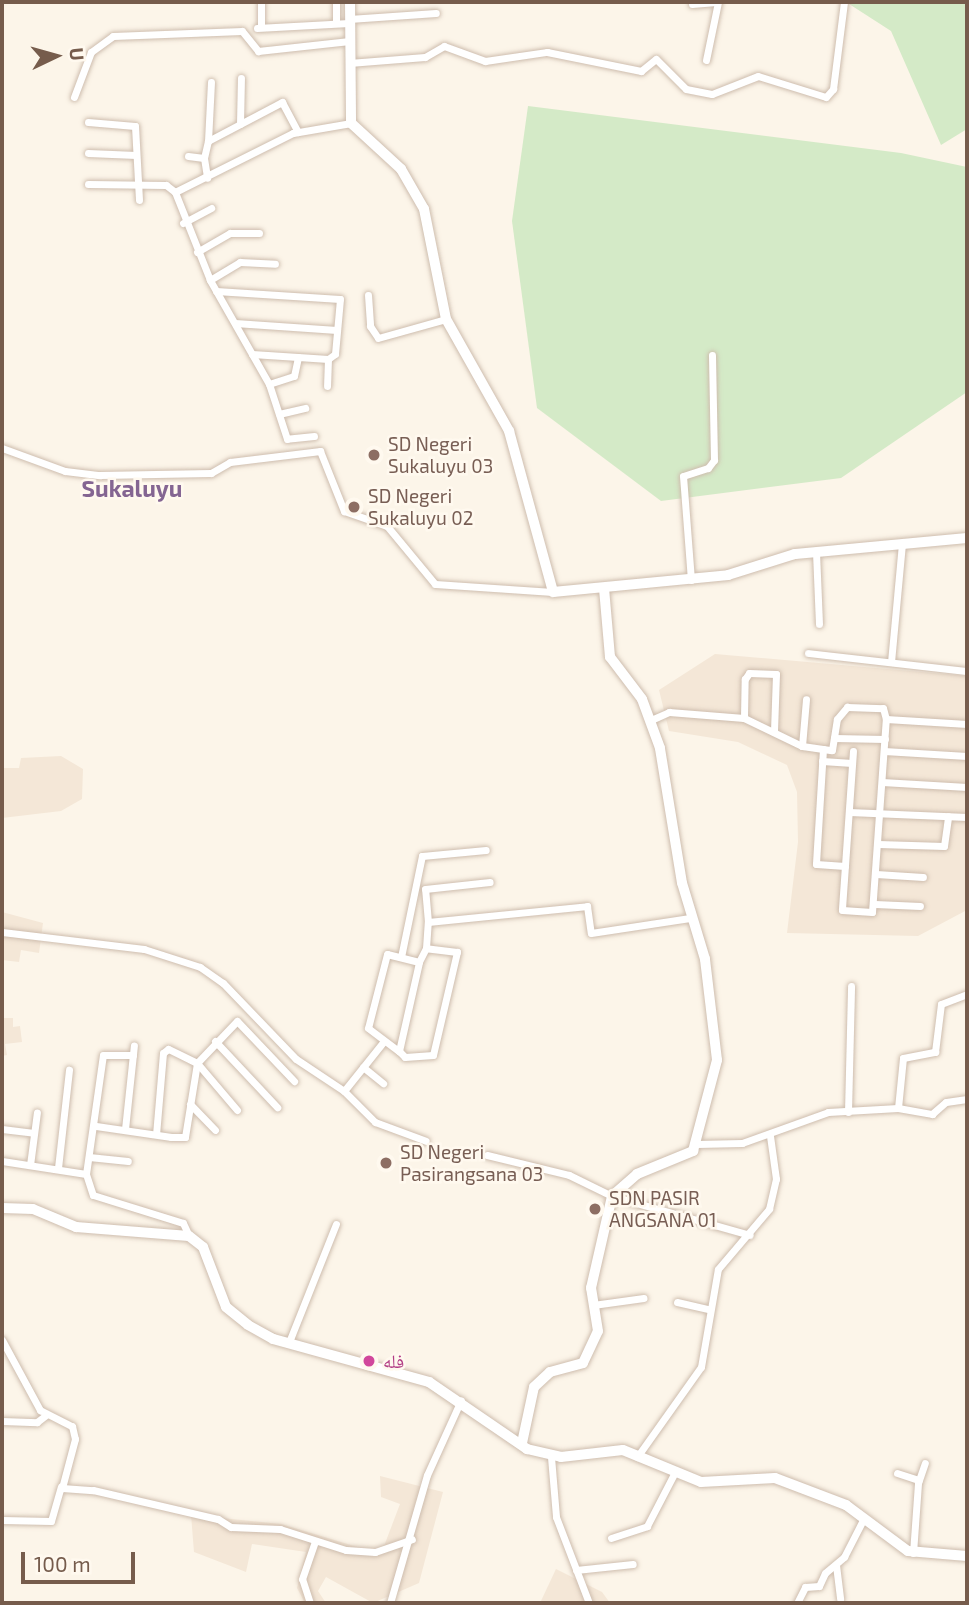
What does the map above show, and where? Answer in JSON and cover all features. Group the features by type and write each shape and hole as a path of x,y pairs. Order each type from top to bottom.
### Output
{"street":[{"path":"261,2 259,28 436,13"},
{"path":"336,2 337,23"},
{"path":"349,2 351,123 401,169 419,198 428,221 446,318 509,431 553,592"},
{"path":"692,4 716,2 706,60"},
{"path":"349,63 425,57 444,46 485,61 547,52 641,71 656,59 686,89 712,94 758,76 826,97 832,93 844,2"},
{"path":"74,97 91,52 113,36 242,31 258,51 349,41"},
{"path":"240,124 241,78"},
{"path":"207,178 204,158 208,141 211,82"},
{"path":"208,141 282,102 298,132"},
{"path":"88,122 135,125 139,200"},
{"path":"174,192 298,132 351,123"},
{"path":"88,153 136,155"},
{"path":"188,156 204,158"},
{"path":"88,184 166,185 174,192 183,223 210,280 269,384 290,441 314,436"},
{"path":"183,223 211,208"},
{"path":"197,252 230,233 259,233"},
{"path":"210,280 240,262 275,264"},
{"path":"216,291 340,299 335,354 328,359 252,354"},
{"path":"368,295 370,326 378,338 446,318"},
{"path":"236,323 337,330"},
{"path":"691,580 683,476 708,468 714,460 712,355"},
{"path":"269,384 294,376 298,357"},
{"path":"327,386 328,359"},
{"path":"279,414 304,408"},
{"path":"2,448 53,468 100,475 211,473 230,462 320,451 341,508 387,526 435,584 553,592 604,588 691,580 816,552 967,538"},
{"path":"891,662 902,544"},
{"path":"816,552 819,624"},
{"path":"522,1443 534,1387 550,1372 579,1365 589,1355 599,1326 593,1305 595,1263 612,1196 637,1174 688,1155 697,1144 717,1049 704,950 690,919 651,720 610,657 604,588"},
{"path":"808,653 967,671"},
{"path":"744,718 745,679 750,673 776,674 774,732"},
{"path":"802,746 806,699"},
{"path":"651,720 669,712 744,718 802,746 832,750 837,719 847,707 883,708 886,719 885,739 875,904 872,912 843,911 853,751"},
{"path":"886,719 967,724"},
{"path":"834,738 885,739"},
{"path":"823,749 816,864 845,866"},
{"path":"884,751 967,756"},
{"path":"822,761 852,763"},
{"path":"882,782 967,787"},
{"path":"849,812 967,817"},
{"path":"878,844 944,846 948,817"},
{"path":"401,957 422,856 486,850"},
{"path":"876,874 923,877"},
{"path":"399,1051 419,962 426,948 428,922 425,888 418,876"},
{"path":"425,888 490,882"},
{"path":"875,904 920,906"},
{"path":"428,922 587,906 591,933 690,919"},
{"path":"2,932 144,949 200,967 223,983 296,1059 344,1091 381,1126 426,1141"},
{"path":"419,962 387,954 368,1028 405,1056 433,1055 458,956 455,950 426,948"},
{"path":"848,1112 851,986"},
{"path":"898,1108 903,1058 935,1052 941,1004 967,994"},
{"path":"96,1126 185,1137 197,1063 215,1041 241,1021 294,1081"},
{"path":"215,1041 277,1107"},
{"path":"344,1091 384,1041"},
{"path":"125,1129 134,1045"},
{"path":"156,1134 163,1050 197,1063 237,1110"},
{"path":"133,1055 103,1055 96,1126 86,1174 93,1195 103,1201 183,1223 189,1236 203,1247 230,1311 273,1339 416,1376 462,1400 522,1443 551,1457 613,1450 701,1482 775,1478 836,1499 913,1553 967,1556"},
{"path":"363,1067 383,1083"},
{"path":"58,1168 69,1070"},
{"path":"697,1144 742,1143 770,1136 822,1113 898,1108 932,1114 948,1100 967,1099"},
{"path":"190,1104 215,1130"},
{"path":"30,1165 37,1112"},
{"path":"2,1129 34,1133"},
{"path":"637,1457 701,1367 708,1309 718,1269 750,1236 775,1189 770,1136"},
{"path":"487,1155 569,1175 612,1196 750,1236"},
{"path":"89,1157 128,1161"},
{"path":"2,1161 86,1174"},
{"path":"2,1208 33,1209 76,1227 189,1236"},
{"path":"289,1342 336,1224"},
{"path":"593,1305 644,1298"},
{"path":"677,1302 708,1309"},
{"path":"2,1339 46,1415"},
{"path":"390,1603 412,1539 427,1475 462,1400"},
{"path":"2,1421 37,1422 46,1415 63,1418 74,1432 51,1521 2,1520"},
{"path":"551,1457 556,1517 589,1603"},
{"path":"913,1553 919,1480 925,1463"},
{"path":"611,1538 647,1526 674,1474"},
{"path":"897,1474 919,1480"},
{"path":"61,1486 218,1519 231,1527 280,1529 315,1542 375,1552 412,1539"},
{"path":"797,1603 805,1587 819,1586 836,1565 864,1518"},
{"path":"310,1603 302,1579 315,1542"},
{"path":"576,1570 634,1564"},
{"path":"836,1565 840,1599"}],"shaded area":[{"path":"715,654 967,676 967,910 918,936 787,933 798,842 797,792 787,765 738,742 669,731 659,690"},
{"path":"61,756 83,769 82,799 61,811 2,818 2,768 19,768 21,758"},
{"path":"2,912 43,923 39,953 21,950 19,962 2,960"},
{"path":"2,1018 13,1018 13,1027 20,1026 22,1042 5,1044 7,1055 2,1056"},
{"path":"380,1476 443,1492 419,1583 373,1603 326,1577 318,1591 326,1603 305,1603 297,1588 306,1552 252,1544 246,1572 194,1552 191,1515 281,1524 381,1554 400,1504 381,1497"},
{"path":"556,1569 602,1592 610,1603 540,1603"}],"green space":[{"path":"846,2 967,2 967,129 941,145 891,31"},
{"path":"528,106 901,153 967,167 967,392 841,478 661,501 537,408 512,221"}],"place":[{"name":"SD Negeri Sukaluyu 03","path":"374,455"},
{"name":"SD Negeri Sukaluyu 02","path":"354,507"},
{"name":"SD Negeri Pasirangsana 03","path":"386,1163"},
{"name":"SDN PASIR ANGSANA 01","path":"595,1209"},
{"name":"فله","path":"369,1361"}],"district":[{"name":"Sukaluyu","path":"132,488"}]}
